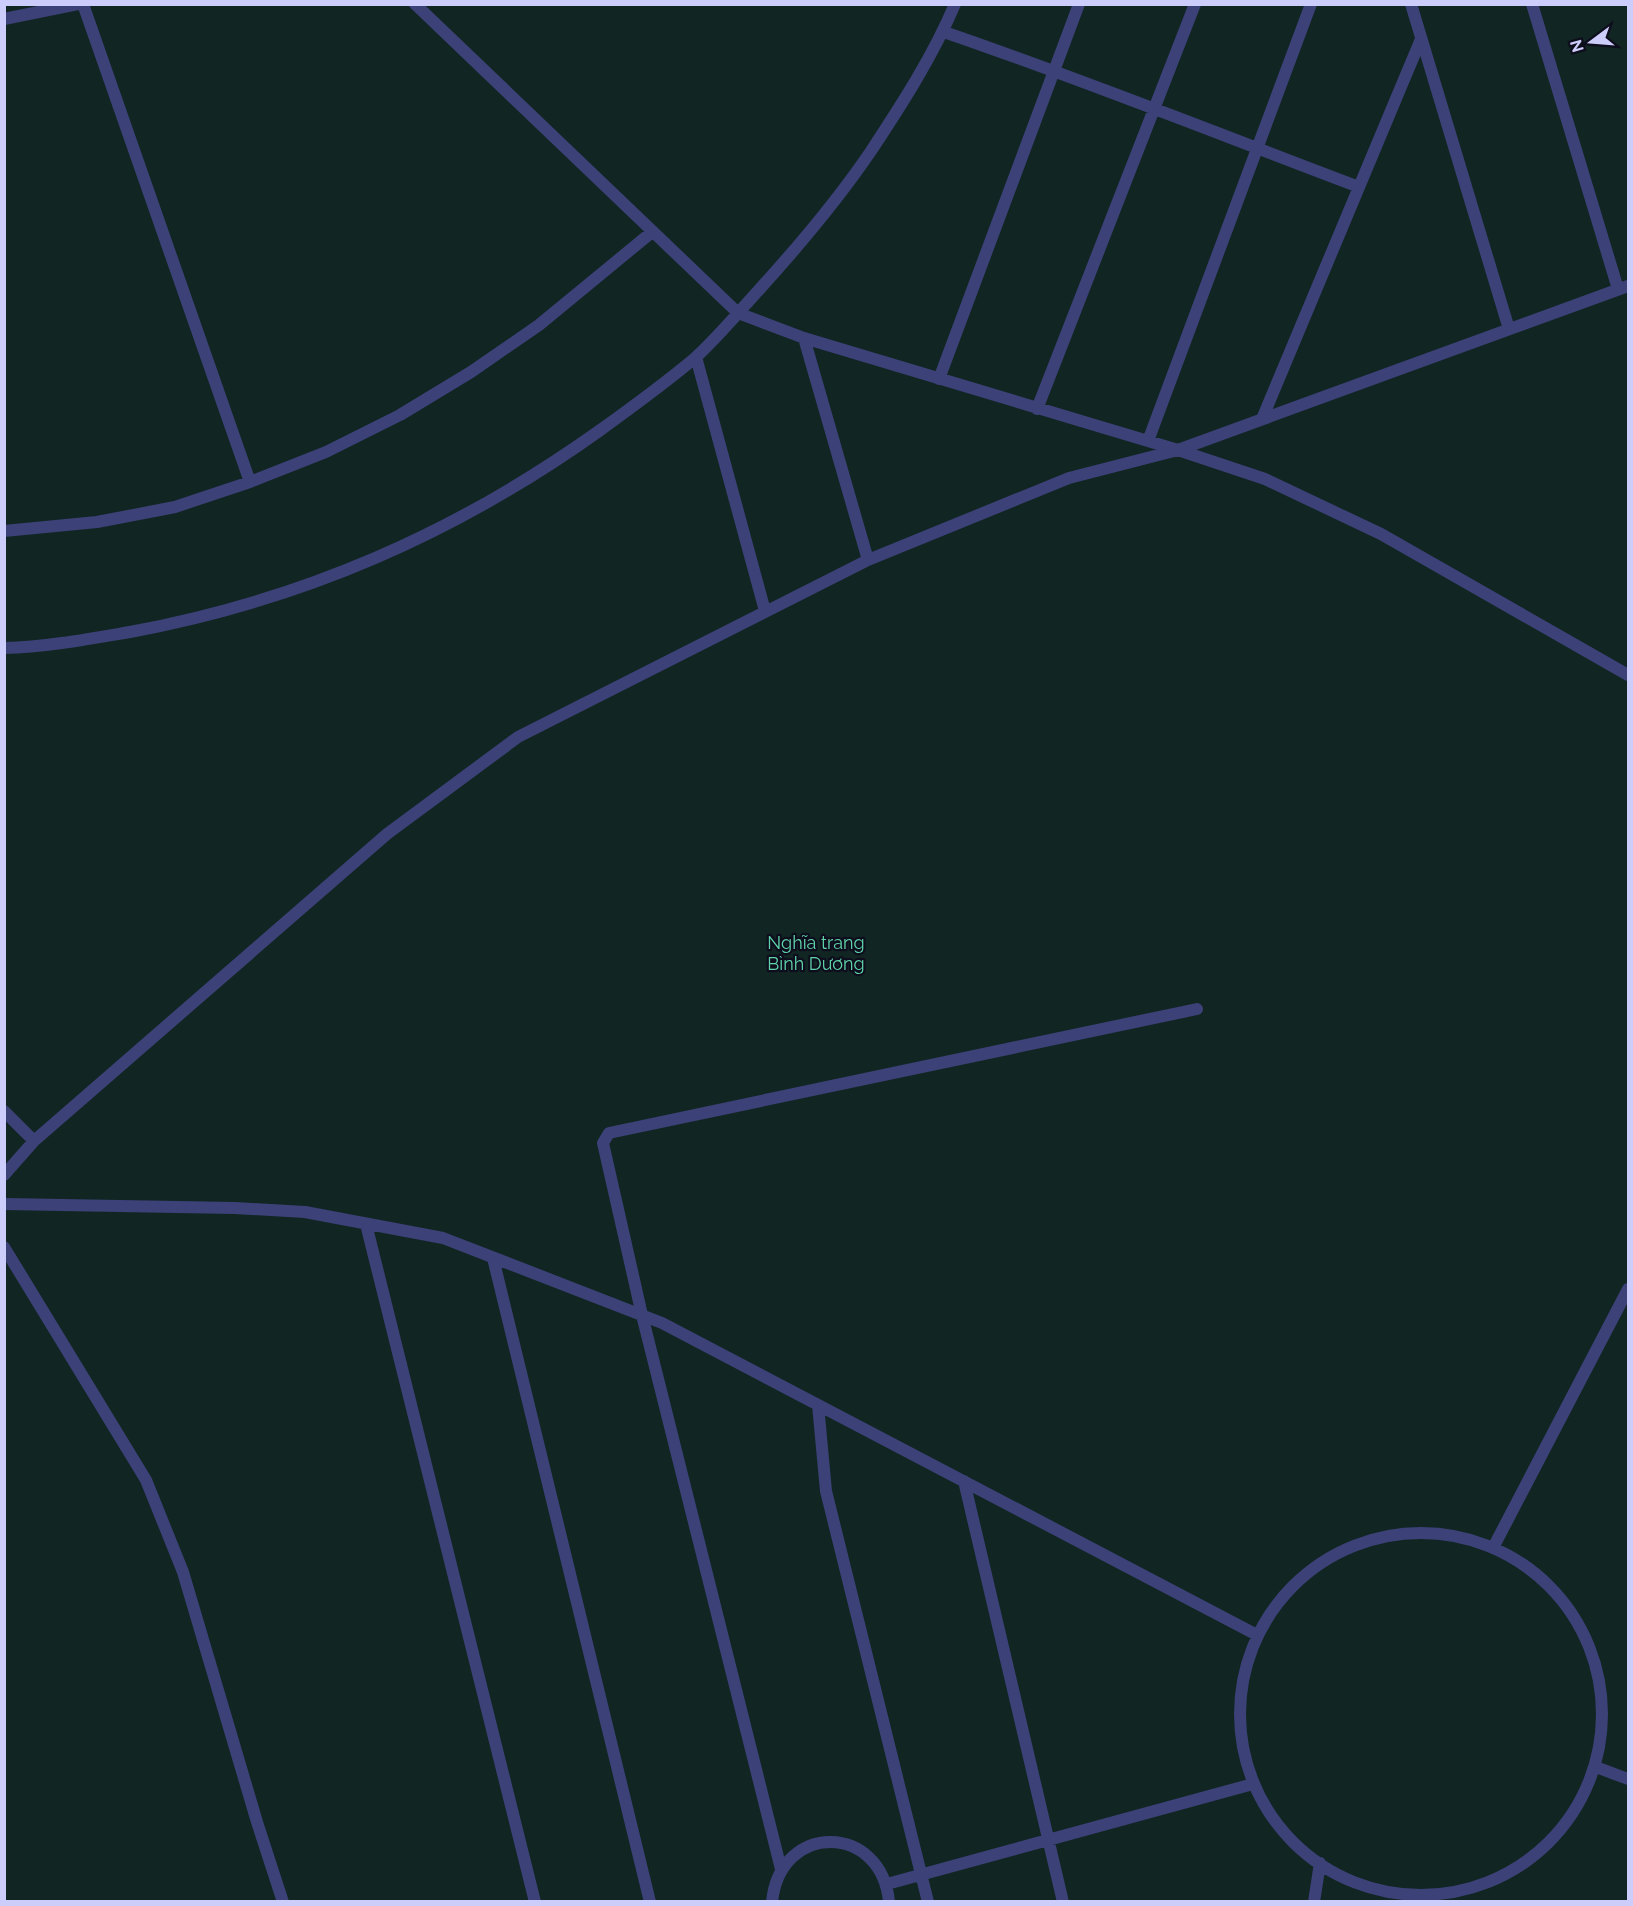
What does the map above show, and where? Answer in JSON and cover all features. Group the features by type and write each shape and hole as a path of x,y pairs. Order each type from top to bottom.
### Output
{"lane":[{"path":"4,19 78,4"},
{"path":"83,4 250,483"},
{"path":"415,4 738,313 804,338 1178,450 1265,479 1381,534 1629,675"},
{"path":"4,648 94,639 176,624 256,602 357,566 412,543 486,505 547,467 625,413 696,357 804,240 854,176 900,108 944,32 955,4"},
{"path":"939,379 1079,4"},
{"path":"1037,409 1195,4"},
{"path":"1148,441 1311,4"},
{"path":"1411,4 1509,329"},
{"path":"4,1174 34,1141 387,834 518,737 868,560 1069,478 1178,450 1623,287 1532,4"},
{"path":"944,32 1054,70 1359,187"},
{"path":"1263,419 1421,39"},
{"path":"4,531 97,522 175,507 250,483 326,452 400,415 471,372 539,326 652,232"},
{"path":"804,338 868,560"},
{"path":"696,357 765,611"},
{"path":"781,1869 642,1315 604,1156 603,1143 609,1133 1197,1009"},
{"path":"4,1111 34,1141"},
{"path":"4,1204 235,1208 305,1212 443,1239 662,1323 1257,1635"},
{"path":"366,1224 535,1902"},
{"path":"4,1247 146,1480 183,1572 283,1902"},
{"path":"493,1258 650,1902"},
{"path":"1494,1546 1629,1289"},
{"path":"818,1405 826,1491 928,1902"},
{"path":"964,1481 1063,1902"},
{"path":"1440,1532 1494,1546 1539,1574 1574,1614 1596,1662 1604,1714 1596,1767 1569,1821 1526,1864 1471,1890 1448,1897 1412,1897 1354,1884 1303,1853 1265,1807 1253,1784 1243,1751 1240,1692 1257,1635 1288,1588 1332,1554 1374,1538 1385,1534 1440,1532"},
{"path":"1596,1767 1629,1779"},
{"path":"886,1884 1253,1784"},
{"path":"771,1902 774,1884 781,1869 792,1856 805,1847 822,1842 838,1842 854,1847 868,1856 879,1869 886,1884 889,1902"},
{"path":"1314,1902 1320,1863"}],"green space":[{"name":"Nghĩa trang Bình Dương","path":"5,5 1628,5 1628,1901 5,1901"}]}
